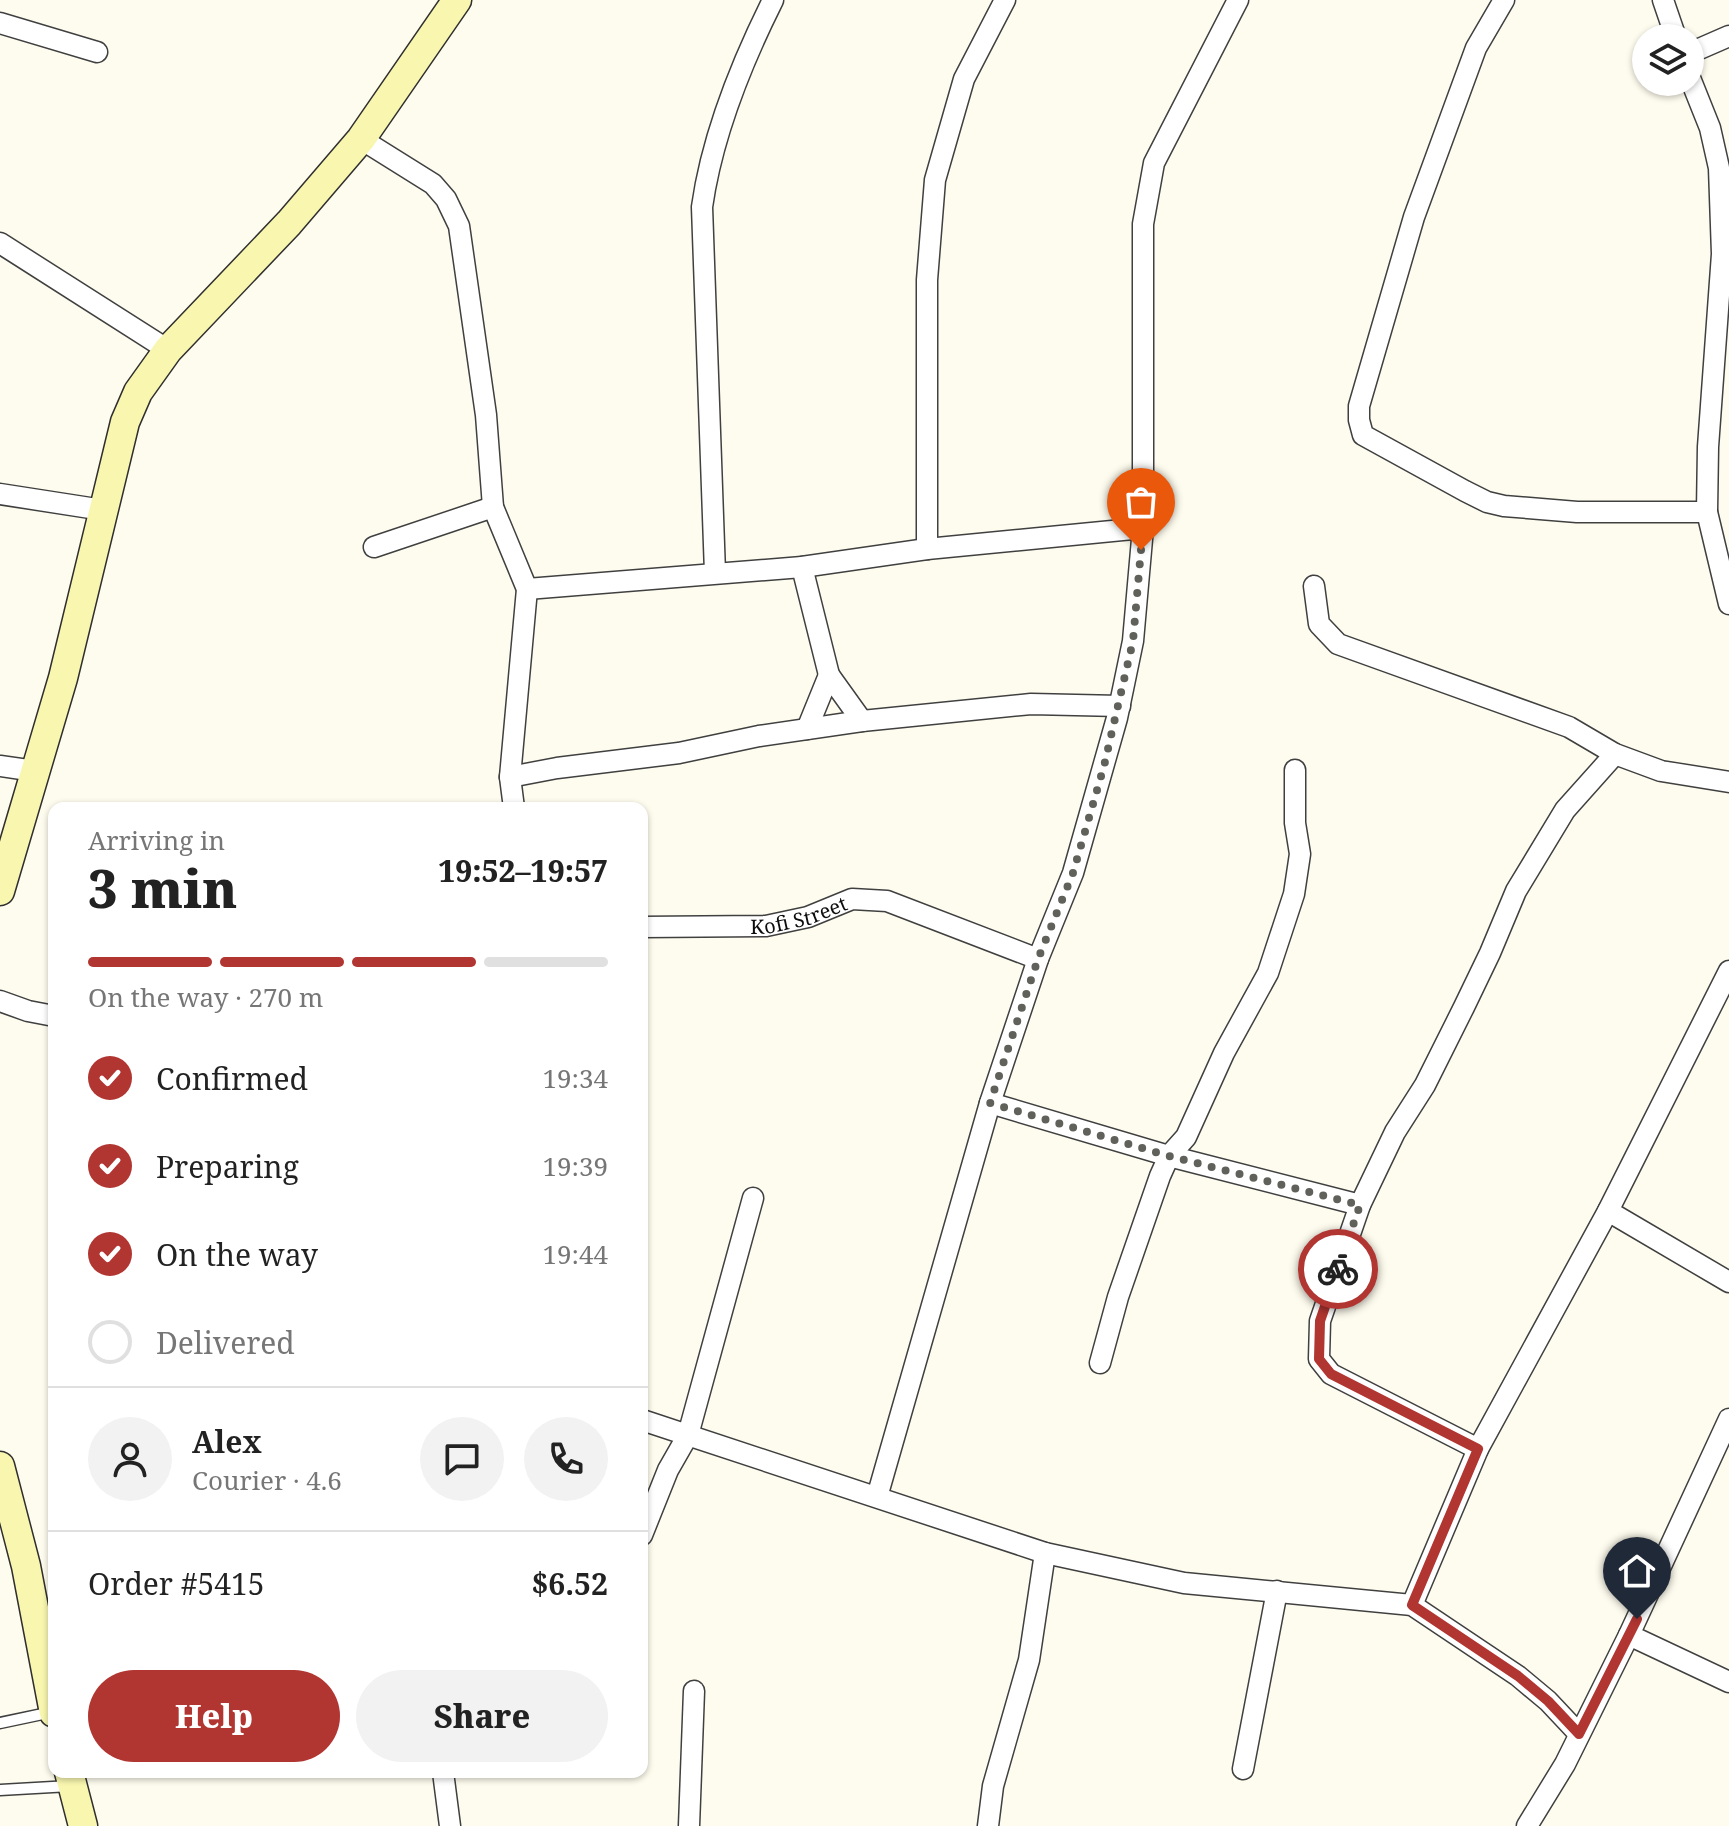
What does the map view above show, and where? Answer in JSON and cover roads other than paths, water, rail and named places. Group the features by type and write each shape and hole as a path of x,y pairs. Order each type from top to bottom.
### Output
{"street":[{"path":"0,891 63,678 125,422 138,392 168,350 289,223 361,139 457,0"},
{"path":"715,573 702,207 707,175 727,110 757,32 773,0"},
{"path":"927,549 927,280 935,180 964,79 1005,0"},
{"path":"877,1497 990,1103 1038,959 1073,873 1120,706 1133,641 1143,528 1143,224 1154,163 1238,0"},
{"path":"1504,0 1476,48 1414,217 1359,406 1363,435 1476,497 1504,506 1577,512 1707,512"},
{"path":"1663,0 1671,24"},
{"path":"0,23 97,52"},
{"path":"1704,47 1729,36"},
{"path":"1697,96 1724,167 1707,512 1729,604"},
{"path":"361,139 433,184 446,199 459,226 486,415 493,507 527,589 510,777 513,802"},
{"path":"0,243 168,350"},
{"path":"0,494 103,510"},
{"path":"374,547 493,507"},
{"path":"527,589 802,567 927,549 1143,528"},
{"path":"802,567 829,675 862,721"},
{"path":"1314,586 1319,624 1338,644 1569,727 1615,754 1661,771 1729,782"},
{"path":"807,729 829,675"},
{"path":"510,777 679,753 862,721 1031,704 1120,706"},
{"path":"1478,1449 1331,1374 1319,1359 1320,1321 1360,1205 1395,1132 1425,1085 1464,1007 1516,891 1565,810 1615,754"},
{"path":"0,766 35,771"},
{"path":"1100,1363 1118,1297 1169,1156 1186,1137 1224,1053 1268,973 1294,894 1300,854 1295,823 1295,770"},
{"name":"Kofi Street","path":"648,927 766,926 808,917 852,899 887,901 1038,959"},
{"path":"1412,1605 1478,1449 1608,1211 1729,971"},
{"path":"0,1001 48,1014"},
{"path":"990,1103 1169,1156 1360,1205"},
{"path":"648,1520 668,1470 688,1435 753,1198"},
{"path":"1608,1211 1729,1282"},
{"path":"1530,1825 1565,1764 1629,1635 1729,1419"},
{"path":"648,1422 1045,1553 1184,1583 1412,1605 1518,1676 1548,1701 1579,1734"},
{"path":"0,1466 26,1566 48,1681"},
{"path":"988,1826 993,1786 1029,1660 1045,1553"},
{"path":"1243,1769 1277,1591"},
{"path":"1629,1635 1729,1682"},
{"path":"689,1826 694,1691"},
{"path":"444,1778 450,1826"},
{"path":"70,1779 83,1826"}],"lane":[{"path":"0,1723 48,1713"},
{"path":"0,1790 70,1779"}]}
